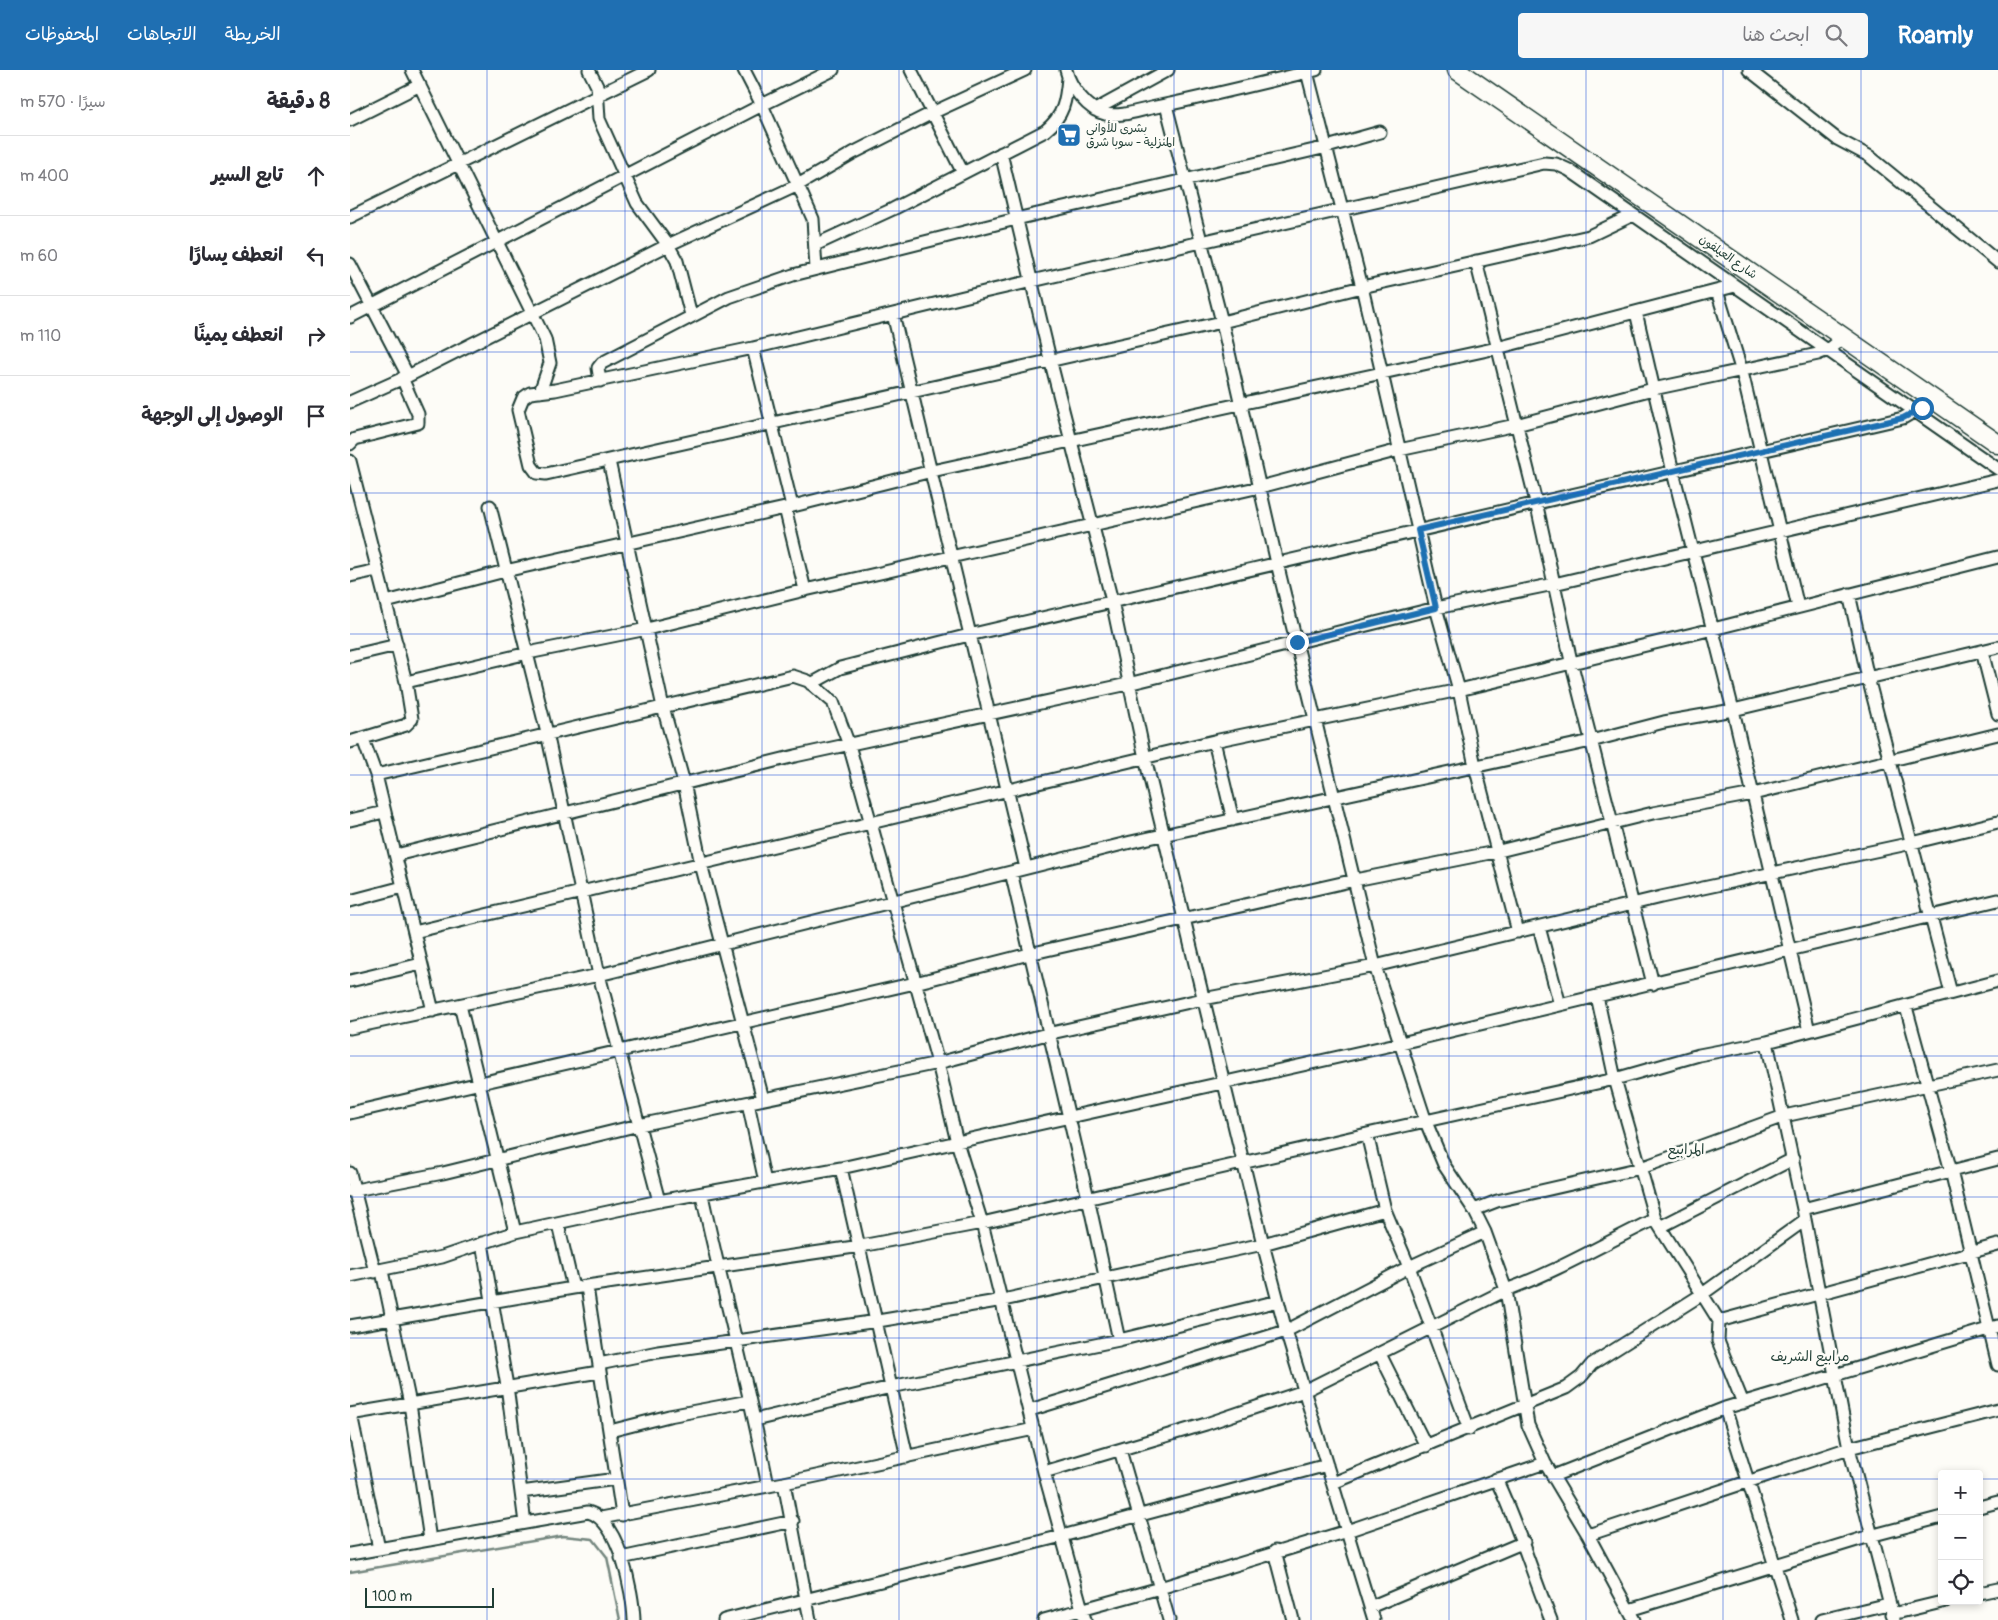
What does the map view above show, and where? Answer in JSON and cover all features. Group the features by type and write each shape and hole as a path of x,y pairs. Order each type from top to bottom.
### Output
{"highway":[{"name":"شارع العيلفون","path":"1457,70 1998,444"}],"street":[{"path":"412,70 533,313 550,355 547,372 540,392"},
{"path":"589,70 597,86 599,119 637,203 668,245 683,278 691,315"},
{"path":"350,218 649,70"},
{"path":"744,70 782,145 796,186 813,219 816,269"},
{"path":"350,317 497,240 833,70"},
{"path":"911,70 963,173"},
{"path":"350,402 405,377 668,245 796,186 853,153 932,112 1025,70"},
{"path":"1095,110 1168,70"},
{"path":"1748,70 1837,139 1869,156 1998,262"},
{"path":"1067,74 1095,110 1117,115 1312,71 1341,209 1362,287 1380,372 1436,608 1459,690 1475,766 1518,932"},
{"path":"815,245 894,209 1001,153 1026,142 1054,124 1065,106 1067,74"},
{"path":"350,120 420,85"},
{"path":"1166,105 1222,322 1277,563 1317,720 1375,966 1426,1122 1444,1165 1474,1210 1485,1232 1506,1290 1528,1425 1545,1463 1588,1535 1631,1615 1774,1564 1938,1518"},
{"path":"600,381 598,371 600,364 691,315 729,297 816,269 1016,219 1327,147 1380,132"},
{"path":"1001,153 1050,359 1112,601 1128,684 1183,920 1225,1082 1263,1244 1286,1331 1374,1620"},
{"path":"1633,215 1589,236 1362,287 1222,322 1050,359 772,424 546,474 535,471 531,465 518,410 520,402 526,395 753,348 1032,281 1544,163 1563,167 1633,215 1916,411 1998,469"},
{"path":"1476,261 1536,502 1571,661 1652,984"},
{"path":"350,264 373,306 405,377 418,414 418,423 355,439 350,444"},
{"path":"386,602 505,571 788,507 932,471 1497,348 1735,286"},
{"path":"1717,291 1742,372 1762,450 1798,607"},
{"path":"1636,312 1672,472 1733,710 1809,1031"},
{"path":"893,314 910,392 932,471 950,558 1026,868"},
{"path":"406,682 528,653 647,629 805,590 1092,526 1260,487 1400,450 1516,425 1653,390 1742,372 1828,350 1844,338"},
{"path":"753,348 772,424 805,590"},
{"path":"811,684 840,668 969,635 1903,418 1934,400"},
{"path":"350,461 354,493 386,602 406,682 411,712 410,723 350,742"},
{"path":"609,461 663,707 684,783 701,864 764,1099"},
{"path":"396,855 684,783 989,713 1128,684 1436,608 1554,584 1998,480"},
{"path":"490,506 547,733 583,892 599,974 659,1201"},
{"path":"414,932 1214,741 1459,690 1571,661 1713,629 1998,557"},
{"path":"350,576 377,570"},
{"path":"1849,594 1868,678 1892,760 1951,993"},
{"path":"350,656 397,645"},
{"path":"350,1028 599,974 1026,868 1233,820 1664,722 1733,710 1998,647"},
{"path":"1982,651 1998,714"},
{"path":"376,775 793,676 800,677 811,684 833,702 849,745 869,823 938,1063 957,1142 1003,1300 1044,1472 1084,1614"},
{"path":"350,1113 915,983 1029,954 1355,880 1496,852 1652,813 1752,794 1998,734"},
{"path":"363,739 376,775 433,1011"},
{"path":"1214,741 1233,820"},
{"path":"350,820 384,812"},
{"path":"352,1191 498,1160 639,1125 938,1063 1047,1034 1203,999 1375,966 1632,904 1912,843 1998,822"},
{"path":"1011,872 1047,1034 1088,1198 1119,1340"},
{"path":"350,901 403,888"},
{"path":"350,1276 379,1272 442,1257 515,1232 659,1201 702,1195 841,1168 1401,1043 1998,900"},
{"path":"1539,927 1560,1005"},
{"path":"350,981 421,964"},
{"path":"350,1326 573,1288 860,1246 982,1223 1615,1078 1699,1055 1767,1042 1906,1007 1998,981"},
{"path":"1597,996 1615,1078 1657,1223 1719,1321 1718,1341 1743,1403"},
{"path":"460,1005 515,1232"},
{"path":"1906,1007 1993,1327 1998,1365"},
{"path":"1767,1042 1793,1159 1849,1448 1891,1613"},
{"path":"1474,1210 1497,1201 1641,1168 1784,1116 1998,1070"},
{"path":"748,1103 765,1182"},
{"path":"1367,1134 1385,1210 1409,1267 1470,1429"},
{"path":"1044,1472 1120,1450 1304,1390 1506,1290 1538,1278 1793,1159"},
{"path":"1333,1483 1470,1429 1566,1388 1581,1377 1592,1364 1701,1295 1804,1215 1951,1170 1998,1159"},
{"path":"841,1168 878,1321 907,1457"},
{"path":"350,1173 352,1191 379,1272 391,1318 410,1404 430,1540"},
{"path":"702,1195 717,1267 738,1342 768,1486"},
{"path":"379,1549 355,1467 350,1414 599,1368 658,1352 878,1321 1003,1300 1263,1244 1385,1210"},
{"path":"558,1224 573,1288"},
{"path":"1030,1410 1286,1331 1409,1267 1485,1232"},
{"path":"482,1243 507,1386 525,1523"},
{"path":"1719,1321 1998,1244"},
{"path":"587,1287 622,1515"},
{"path":"755,1420 891,1387 1017,1363 1119,1340 1278,1301"},
{"path":"1553,1476 1725,1408 1993,1327"},
{"path":"1380,1354 1426,1446"},
{"path":"610,1431 669,1416 749,1401"},
{"path":"1725,1408 1792,1620"},
{"path":"1588,1535 1849,1448 1998,1410"},
{"path":"350,1554 583,1512 601,1518 622,1515 784,1483 1034,1429"},
{"path":"1120,1450 1169,1620"},
{"path":"1044,1620 1084,1614 1275,1551 1347,1531 1545,1463"},
{"path":"724,1620 1062,1536 1327,1465"},
{"path":"521,1492 616,1479"},
{"path":"1496,1479 1524,1542 1536,1582 1551,1620"},
{"path":"784,1483 793,1521 810,1620"},
{"path":"1983,1506 1998,1502"},
{"path":"601,1518 607,1525 621,1558 628,1580 634,1620"},
{"path":"621,1558 793,1521"},
{"path":"1370,1607 1524,1542"},
{"path":"1275,1551 1293,1620"},
{"path":"1983,1592 1998,1589"},
{"path":"1822,1620 1891,1613 1938,1603"}],"waterway":[{"path":"350,1572 563,1536 593,1539 607,1557 620,1620"}],"place":[{"name":"بشرى للأواني المنزلية - سوبا شرق","path":"1069,135"}],"district":[{"name":"المرابيع","path":"1686,1149"},
{"name":"مرابيع الشريف","path":"1810,1356"}],"route":[{"path":"1297,642 1436,608 1418,530 1903,418 1922,408"}]}
